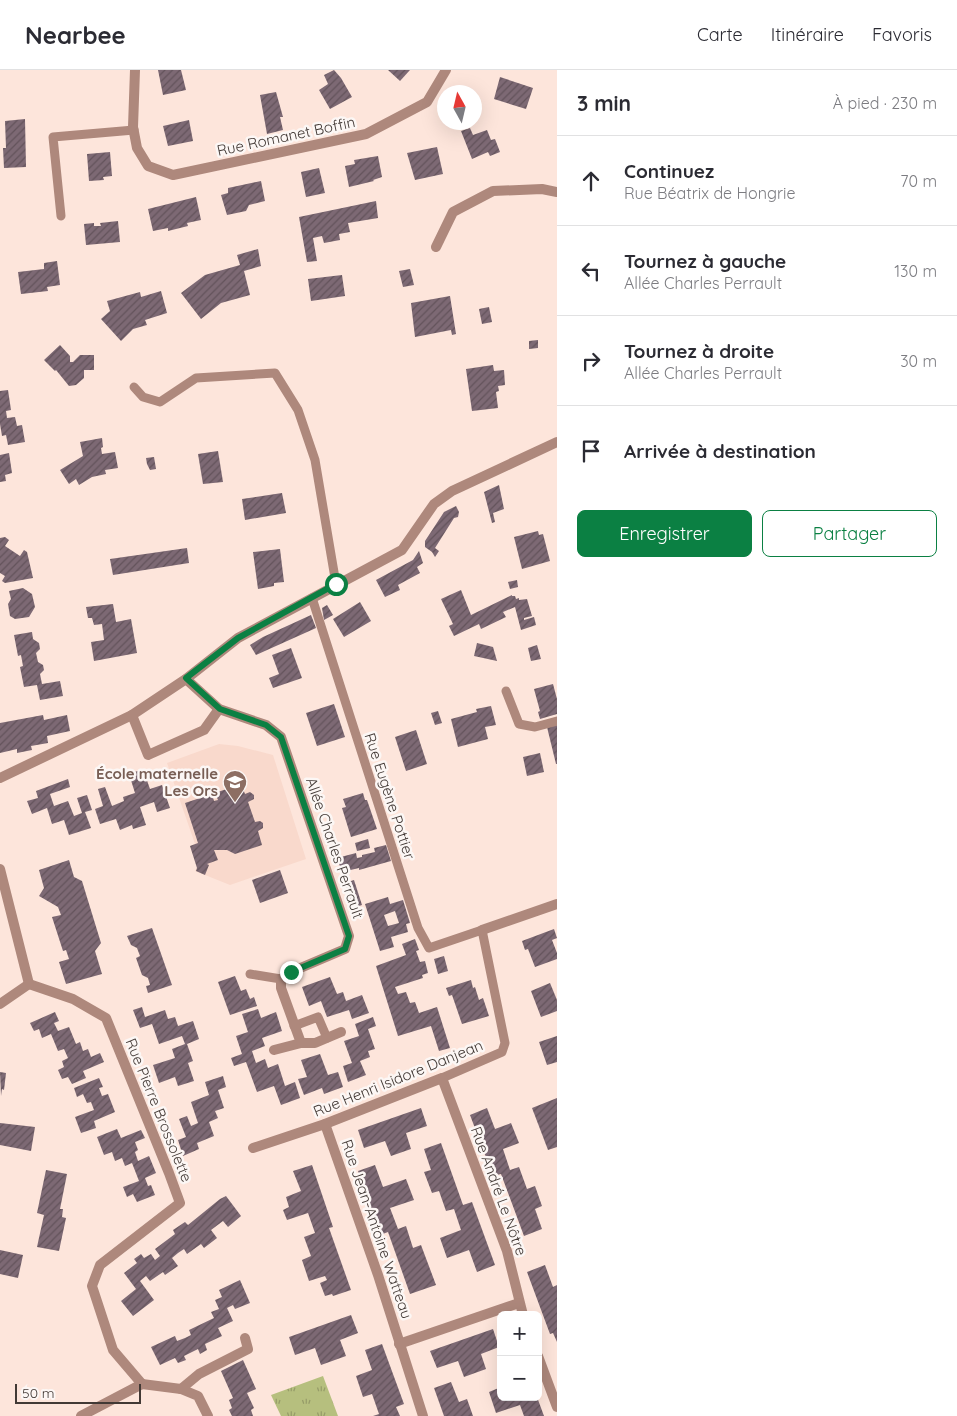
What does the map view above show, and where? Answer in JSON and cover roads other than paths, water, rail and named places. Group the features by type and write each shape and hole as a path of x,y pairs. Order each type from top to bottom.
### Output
{"street":[{"name":"Rue Romanet Boffin","path":"135,70 134,130 137,148 148,166 173,175 366,134 427,102 446,70"},
{"path":"436,247 453,212 492,191 542,189 557,192"},
{"path":"0,778 132,715 186,678 238,638 402,550 434,504 452,491 557,442"},
{"name":"Allée Charles Perrault","path":"186,678 220,709 266,725 281,737 349,936 345,949 291,972 281,979"},
{"path":"132,715 148,755 204,730 220,709"},
{"path":"0,869 29,984 0,1004"},
{"path":"482,930 557,904"},
{"path":"281,979 281,988 301,1043"},
{"name":"Rue Pierre Brossolette","path":"29,984 73,1000 106,1018 170,1172 180,1204 100,1265 92,1286 113,1350 142,1384"},
{"path":"274,1050 301,1043 315,1043 342,1032"},
{"name":"Rue Henri Isidore Danjean","path":"253,1148 325,1124 442,1078"},
{"name":"Rue André Le Nôtre","path":"442,1078 507,1251 522,1311"},
{"name":"Rue Jean-Antoine Watteau","path":"325,1124 378,1275 423,1416"},
{"name":"Rue Jean-Antoine Watteau","path":"399,1344 519,1303"},
{"path":"181,1389 199,1374 248,1349 245,1338"},
{"path":"542,1367 557,1407"},
{"path":"80,1416 142,1384 181,1389 198,1396 208,1416"}],"lane":[{"path":"61,216 53,137 134,130"},
{"path":"134,387 143,397 160,402 196,378 275,373 298,410 315,460 336,584"},
{"name":"Rue Eugène Pottier","path":"312,598 418,928 430,948 482,930"},
{"path":"506,691 519,724 535,727 557,721"},
{"name":"Rue Henri Isidore Danjean","path":"442,1078 502,1052 505,1043 482,930"},
{"path":"250,974 281,979"},
{"path":"294,1026 318,1017 326,1038"}],"place":[{"name":"École maternelle Les Ors","path":"235,803"}]}
